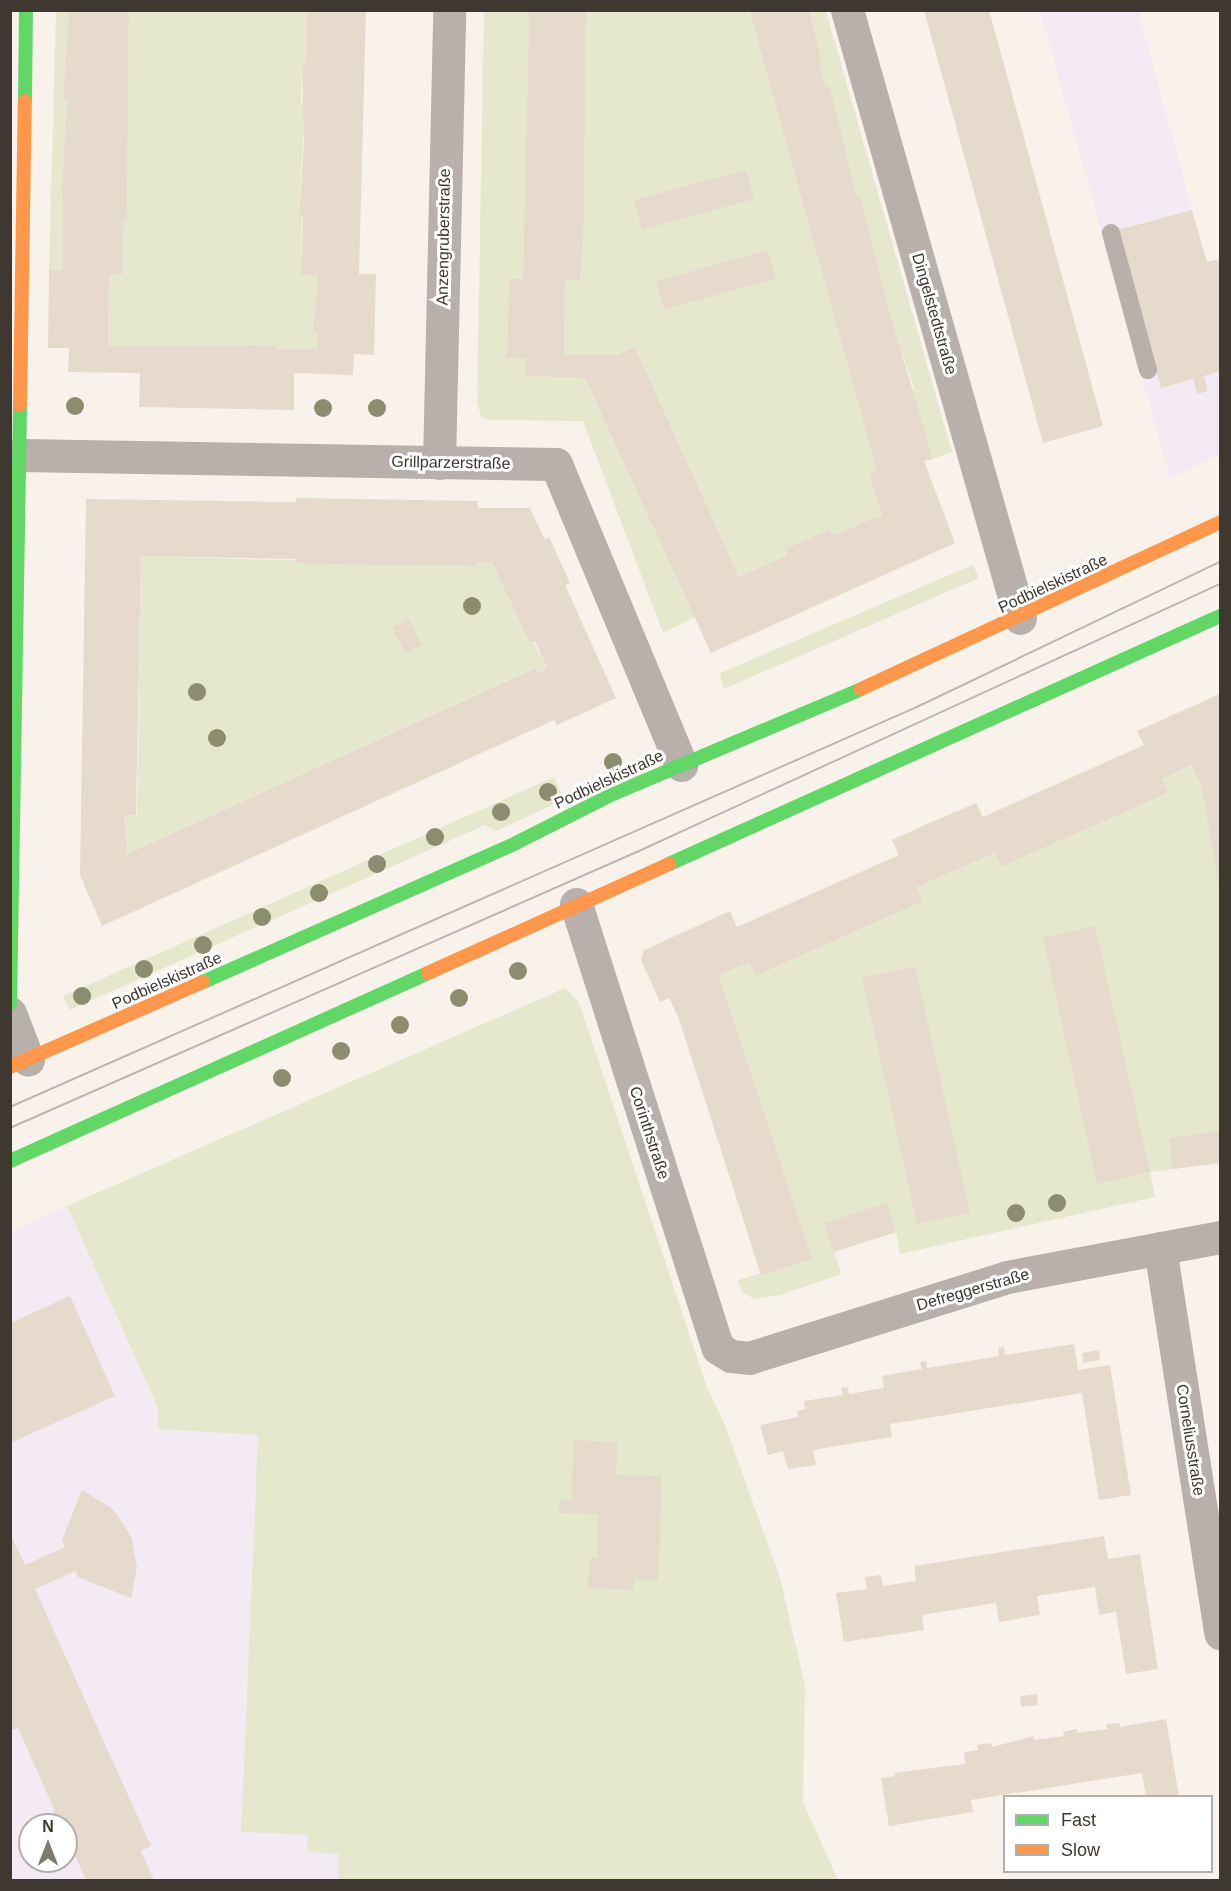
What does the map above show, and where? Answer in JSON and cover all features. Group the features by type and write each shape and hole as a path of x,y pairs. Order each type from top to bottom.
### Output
{"main road":[{"path":"10,1004 27,10"},
{"name":"Podbielskistraße","path":"19,1063 681,765 753,738 1020,618 1221,522"},
{"path":"10,1161 576,904 1221,616"}],"street":[{"name":"Anzengruberstraße","path":"439,463 449,10"},
{"name":"Dingelstedtstraße","path":"847,10 1020,618"},
{"name":"Grillparzerstraße","path":"20,455 556,464 681,765"},
{"name":"Corinthstraße","path":"576,904 718,1348 731,1356"},
{"path":"10,1012 19,1063"},
{"name":"Defreggerstraße","path":"731,1356 749,1358 1007,1277 1221,1238"},
{"name":"Corneliusstraße","path":"1160,1248 1221,1633"}],"lane":[{"path":"1112,233 1148,370"}],"shaded area":[{"path":"1040,11 1138,11 1220,312 1220,455 1170,478"},
{"path":"67,1206 158,1408 158,1429 258,1435 241,1831 308,1835 339,1854 338,1880 11,1880 10,1232"}],"green space":[{"path":"56,11 69,11 64,84 64,100 67,101 62,185 63,271 49,270"},
{"path":"129,11 307,11 306,65 302,66 301,102 305,103 299,216 302,217 301,275 318,275 313,332 317,333 317,349 276,349 275,345 108,346 109,274 122,275 124,219 127,219"},
{"path":"484,11 529,11 523,279 509,279 507,358 526,359 526,376 585,378 695,617 663,633 583,421 490,420 481,417 477,402"},
{"path":"586,11 749,11 877,472 870,474 882,515 833,535 830,529 785,549 787,555 739,577 635,347 616,355 564,354 565,280 580,280 584,222"},
{"path":"809,11 826,11 952,452 933,459 910,390 914,389 887,306 830,86 826,87 819,62 822,61"},
{"path":"141,556 477,566 477,562 492,562 547,668 537,673 534,668 127,854 124,815 137,815"},
{"path":"973,565 979,578 724,689 720,673"},
{"path":"1220,753 1220,1163 1150,1172 1155,1197 900,1254 896,1232 834,1251 841,1274 781,1295 754,1299 742,1292 738,1280 811,1258 719,976 749,962 756,976 923,901 917,887 995,853 1001,867 1168,793 1162,779"},
{"path":"554,777 564,800 496,831 485,825 70,1010 63,996"},
{"path":"565,988 579,1002 707,1387 725,1425 780,1578 805,1685 803,1802 838,1880 338,1880 339,1854 307,1852 308,1835 241,1832 258,1435 158,1429 158,1408 67,1206"}],"building":[{"path":"69,10 129,10 127,219 124,219 122,275 109,274 108,346 276,345 276,349 317,349 317,333 313,333 318,275 301,275 303,217 299,217 304,142 302,65 306,65 307,10 366,10 359,274 376,274 374,355 354,354 353,375 294,373 294,410 139,407 140,373 68,372 69,348 48,348 49,270 63,271 62,185 67,101 64,100 64,84"},
{"path":"529,10 586,10 584,223 580,280 565,280 564,354 616,355 635,347 739,577 787,555 785,549 830,529 833,535 882,515 869,474 877,472 749,10 809,10 822,61 819,62 826,87 830,86 857,197 860,195 884,293 933,459 924,461 955,543 711,653 585,378 525,376 526,359 507,358 509,279 523,279"},
{"path":"924,10 989,10 1103,426 1043,443"},
{"path":"746,170 754,199 642,230 634,200"},
{"path":"1192,210 1207,262 1220,259 1220,371 1204,376 1208,391 1197,394 1193,379 1161,388 1118,230"},
{"path":"768,250 776,279 664,309 656,281"},
{"path":"296,498 478,501 478,508 530,508 545,540 549,537 570,583 565,585 616,698 557,725 554,720 102,926 80,875 86,499 296,502","holes":["141,556 295,559 295,563 374,565 477,566 477,562 492,562 530,643 535,641 547,668 537,673 535,668 127,854 124,815 136,815"]},
{"path":"409,619 422,645 405,653 392,627"},
{"path":"1220,694 1220,895 1202,788 1192,765 1162,779 1168,793 1001,867 995,853 917,887 923,901 756,976 749,962 719,976 812,1259 761,1275 679,1019 669,998 660,1002 641,960 644,950 730,911 737,927 899,855 892,840 976,803 983,817 1144,745 1137,731"},
{"path":"1095,926 1150,1172 1097,1184 1043,938"},
{"path":"915,966 970,1213 917,1224 862,978"},
{"path":"1220,1131 1220,1163 1173,1169 1169,1138"},
{"path":"887,1203 896,1232 834,1252 824,1223"},
{"path":"70,1296 115,1396 10,1443 10,1323"},
{"path":"1074,1344 1078,1370 1110,1365 1131,1495 1099,1500 1082,1393 890,1424 892,1437 813,1450 816,1465 788,1469 783,1451 768,1455 760,1425 798,1417 797,1411 805,1409 804,1401 843,1395 841,1388 848,1387 849,1394 884,1388 882,1376 922,1369 920,1362 926,1361 927,1368 999,1356 998,1348 1004,1347 1005,1355"},
{"path":"1099,1350 1100,1360 1083,1363 1082,1353"},
{"path":"574,1440 618,1442 616,1475 662,1476 658,1580 634,1579 634,1590 588,1588 590,1558 597,1558 598,1514 559,1513 560,1500 571,1501"},
{"path":"82,1490 113,1509 131,1536 137,1567 131,1598 78,1577 75,1571 35,1589 151,1846 141,1851 154,1880 86,1880 78,1862 78,1813 52,1813 55,1811 18,1728 10,1730 10,1533 25,1565 65,1547 62,1540"},
{"path":"1104,1536 1108,1559 1140,1554 1158,1669 1126,1674 1116,1612 1099,1615 1095,1587 1037,1596 1040,1615 999,1622 996,1603 922,1615 924,1630 844,1642 836,1593 867,1589 865,1577 881,1575 883,1586 916,1581 914,1566"},
{"path":"1037,1694 1038,1705 1021,1707 1020,1696"},
{"path":"1166,1719 1179,1795 1146,1795 1142,1773 971,1800 973,1812 889,1826 881,1778 895,1776 894,1773 965,1764 964,1752 978,1750 977,1745 991,1743 992,1747 1034,1736 1034,1740 1064,1736 1063,1732 1077,1729 1077,1733 1107,1729 1106,1724 1120,1723 1120,1727"}],"tram line":[{"path":"10,1107 917,707 1220,562"},
{"path":"10,1128 637,852 1220,584"}],"traffic: fast":[{"path":"25,101 26,10"},
{"path":"10,1004 20,405"},
{"path":"669,864 1220,616"},
{"path":"203,982 516,843 613,794 861,689"},
{"path":"10,1161 428,973"}],"traffic: slow":[{"path":"20,405 25,101"},
{"path":"861,689 1220,522"},
{"path":"428,973 669,864"},
{"path":"10,1067 203,982"}]}
